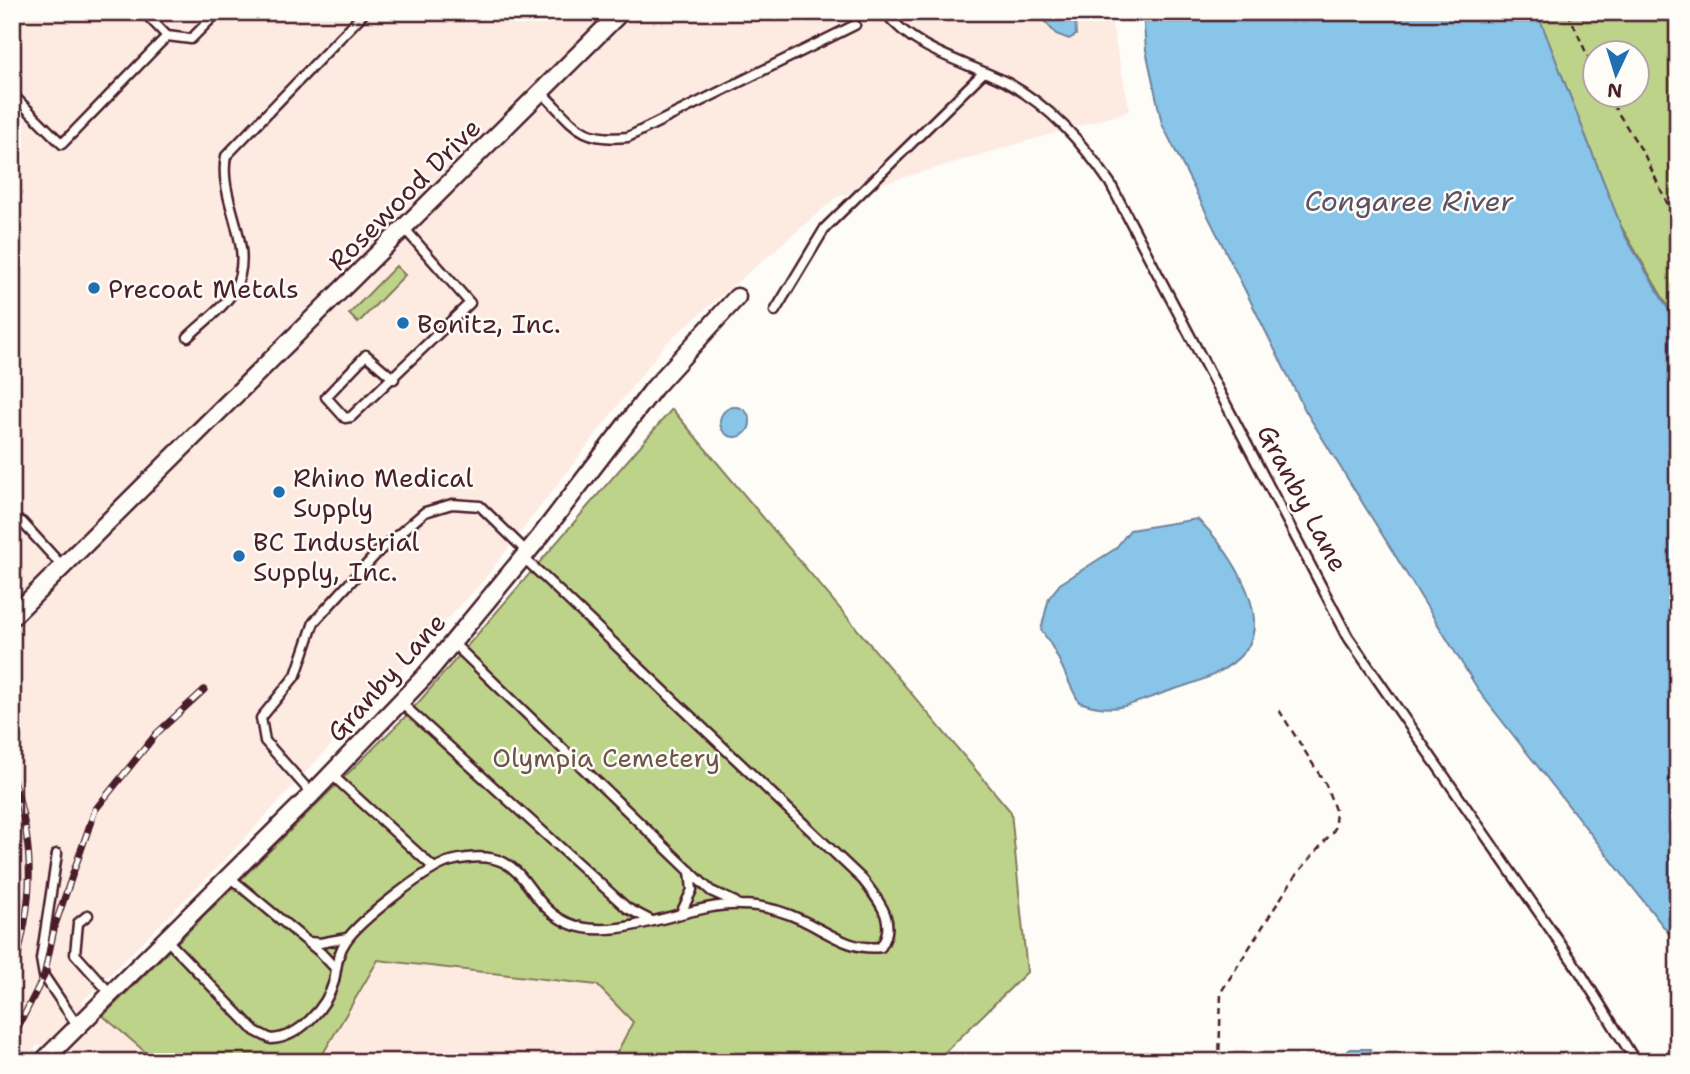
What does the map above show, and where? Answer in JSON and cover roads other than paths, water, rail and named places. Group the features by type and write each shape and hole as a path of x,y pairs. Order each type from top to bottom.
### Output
{"street":[{"name":"Rosewood Drive","path":"12,618 621,12"},
{"name":"Granby Lane","path":"42,1062 312,794 400,702 524,554 654,388 737,297"}],"lane":[{"path":"144,12 167,36 191,38 218,12"},
{"path":"188,337 234,290 243,262 222,175 226,156 366,12"},
{"name":"Granby Lane","path":"885,12 906,33 927,47 1005,82 1049,112 1068,127 1110,183 1348,637 1580,972 1636,1062"},
{"path":"541,92 584,134 607,139 628,137 855,25"},
{"path":"12,94 61,144 167,36"},
{"path":"775,310 825,228 983,73"},
{"path":"394,379 366,355 326,397 348,418 394,379 470,303 404,228"},
{"path":"166,938 255,1031 271,1039 291,1034 317,1012 333,983 335,968 347,939 433,867 473,857 496,859 509,865 557,916 569,923 601,929 729,904 780,912 854,946 881,947 886,940 886,910 863,880 524,554 480,506 452,504 425,512 379,551 314,622 296,675 261,718 265,741 312,794"},
{"path":"22,522 63,566"},
{"path":"452,642 711,891 745,905"},
{"path":"400,702 630,910 650,920"},
{"path":"331,774 433,867"},
{"path":"57,854 41,960 44,976 77,1026"},
{"path":"681,913 692,890 693,879 689,868"},
{"path":"228,876 307,941 335,968"},
{"path":"630,910 631,925"},
{"path":"88,915 78,923 75,954 110,993"},
{"path":"307,941 320,943 347,939"}],"water":[{"path":"1036,12 1075,12 1076,35 1069,39 1056,34"},
{"name":"Congaree River","path":"1143,12 1537,12 1624,234 1678,326 1678,945 1481,694 1305,410 1162,124 1146,50"},
{"path":"735,407 746,411 750,422 746,433 735,437 724,433 720,422 724,411"},
{"path":"1197,519 1232,562 1250,599 1254,618 1252,636 1245,651 1228,666 1209,677 1133,704 1104,708 1079,702 1053,648 1041,630 1049,598 1060,584 1115,549 1130,530"},
{"path":"1350,1049 1370,1049 1374,1062 1337,1062"}],"railway":[{"path":"12,1039 44,976 55,925 95,810 157,733 204,690"},
{"path":"12,777 25,827 29,876 25,924 12,975"}],"place":[{"name":"Precoat Metals","path":"94,288"},
{"name":"Bonitz, Inc.","path":"403,323"},
{"name":"Rhino Medical Supply","path":"279,492"},
{"name":"BC Industrial Supply, Inc.","path":"239,556"}],"park label":[{"name":"Olympia Cemetery","path":"606,757"}]}
